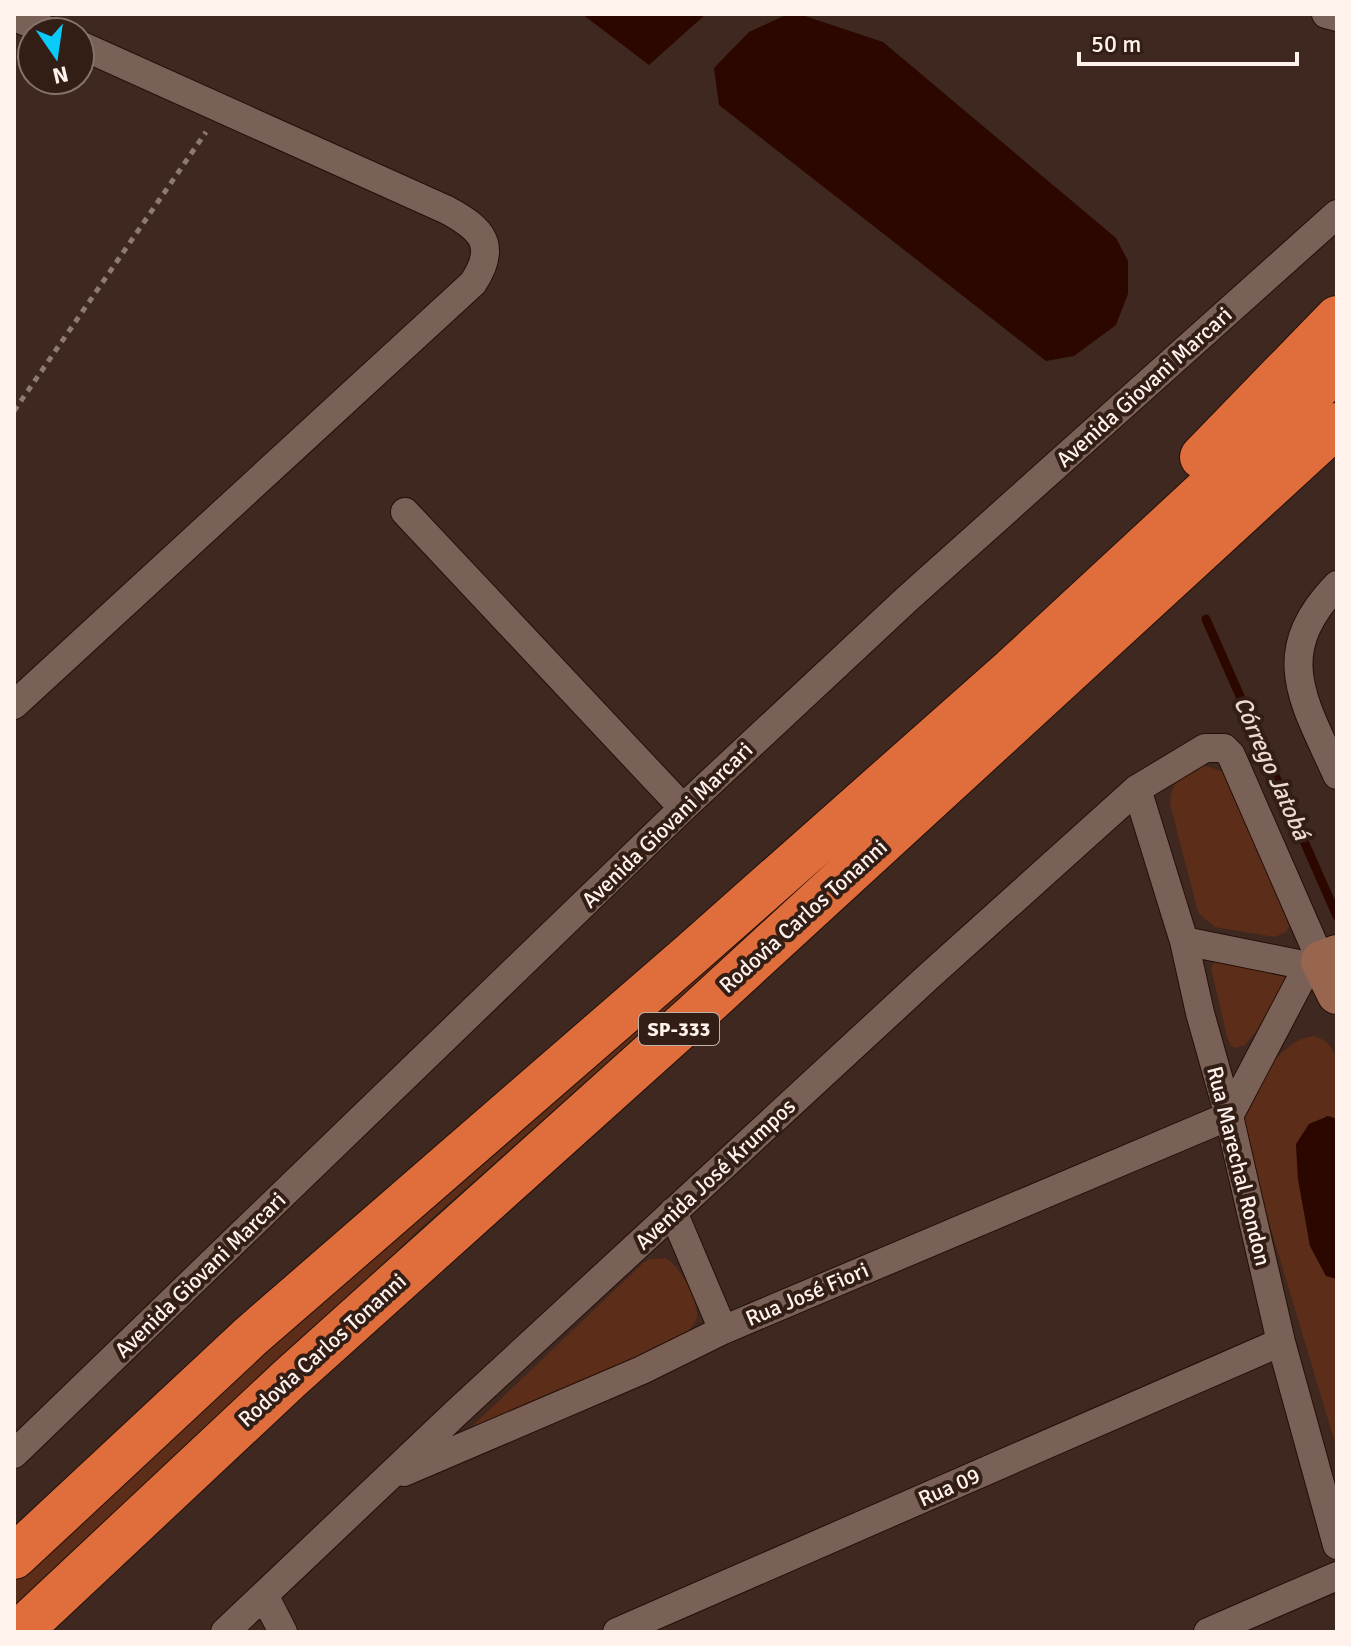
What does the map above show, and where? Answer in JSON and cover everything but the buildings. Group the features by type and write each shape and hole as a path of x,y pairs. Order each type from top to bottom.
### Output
{"highway":[{"path":"633,1004 1185,474 1337,318"},
{"name":"Rodovia Carlos Tonanni","path":"14,1557 251,1336 1012,670 1337,369"},
{"name":"Rodovia Carlos Tonanni","path":"19,1632 289,1379 692,1017 1337,425"},
{"path":"1125,621 1337,444"}],"street":[{"path":"1326,14 1337,17"},
{"path":"14,705 473,283 483,267 486,251 481,234 465,220 96,52"},
{"name":"Avenida Giovani Marcari","path":"14,1454 683,808 907,599 1337,214"},
{"path":"405,512 683,808"},
{"path":"1337,585 1307,625 1298,649 1297,673 1301,695 1337,775"},
{"name":"Avenida José Krumpos","path":"225,1632 673,1212 1137,789 1205,748 1224,748 1231,755 1328,967"},
{"name":"Rua Marechal Rondon","path":"1137,789 1184,941 1200,1013 1229,1116 1281,1342 1337,1545"},
{"path":"1184,941 1328,967 1229,1116"},
{"name":"Rua José Fiori","path":"388,1478 642,1370 723,1330 1229,1116"},
{"path":"673,1212 723,1330"},
{"name":"Rua 09","path":"617,1632 1281,1342"},
{"path":"1208,1632 1337,1576"},
{"path":"264,1595 283,1632"}],"path":[{"path":"14,411 222,110"}],"shaded area":[{"path":"582,14 706,14 649,65"},
{"path":"788,14 799,14 883,42 1116,238 1128,261 1128,294 1116,325 1074,356 1046,361 719,105 714,68 749,32"},
{"path":"1337,389 1337,403 1187,545 694,988 425,1224 14,1615 14,1576"},
{"path":"1203,765 1224,772 1291,924 1286,932 1275,937 1215,927 1198,912 1170,804 1176,783"},
{"path":"1216,958 1297,972 1296,983 1245,1045 1236,1048 1231,1046 1227,1037 1211,968"},
{"path":"1314,1036 1325,1041 1336,1059 1339,1082 1337,1119 1328,1116 1296,1145 1298,1179 1310,1246 1326,1276 1337,1279 1337,1450 1236,1112 1280,1055 1302,1039"},
{"path":"1328,1116 1337,1119 1337,1279 1326,1276 1310,1246 1298,1179 1296,1144 1309,1124"},
{"path":"666,1258 682,1275 696,1306 694,1325 685,1335 463,1435 643,1263 650,1259"}],"waterway":[{"name":"Córrego Jatobá","path":"1206,619 1337,916"}]}
